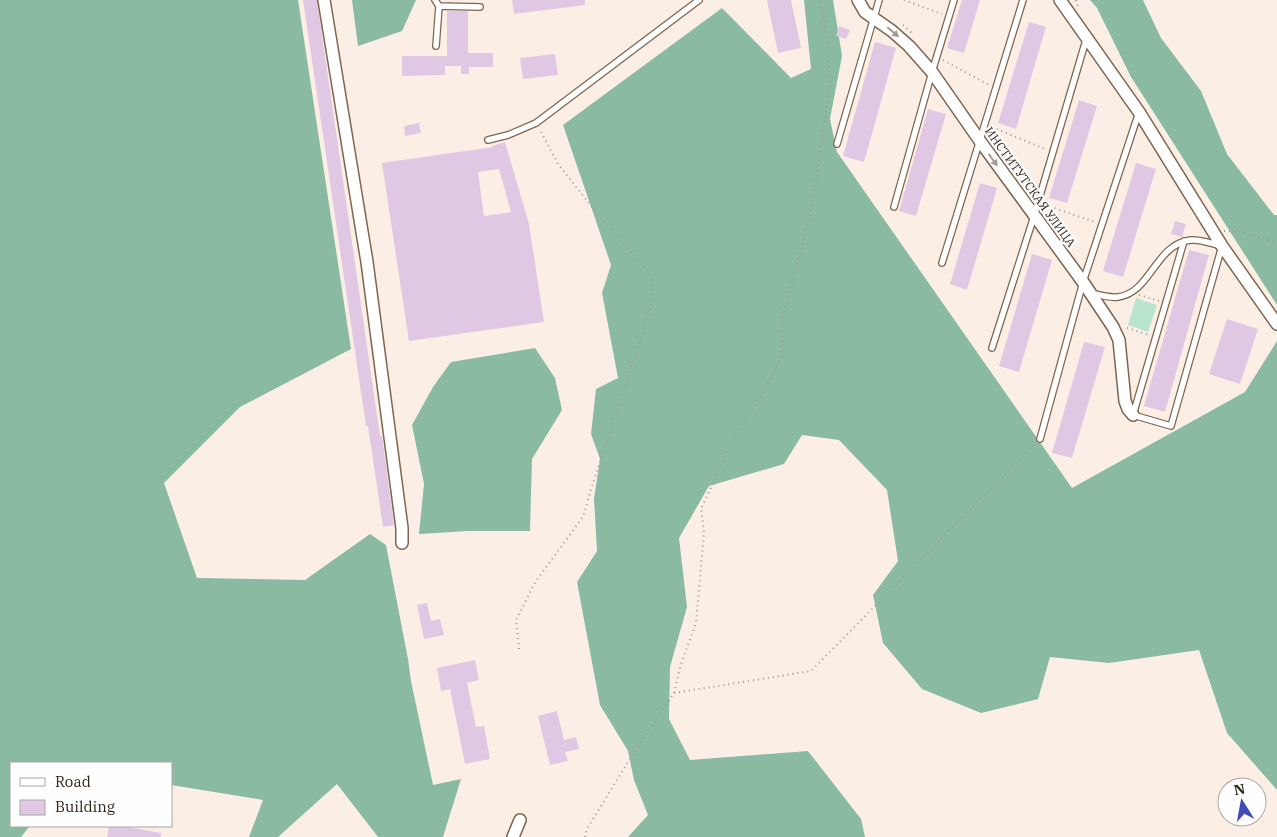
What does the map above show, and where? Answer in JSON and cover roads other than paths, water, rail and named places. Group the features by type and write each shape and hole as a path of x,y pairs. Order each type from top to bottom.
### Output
{"street":[{"path":"324,0 367,262 400,508 402,543"},
{"name":"ИНСТИТУТСКАЯ УЛИЦА","path":"858,0 865,12 909,46 932,72 980,142 1091,293 1117,333 1125,401 1133,415"},
{"path":"1060,0 1139,112 1222,246 1277,324"},
{"path":"513,837 520,820"}],"lane":[{"path":"436,0 439,6 436,46"},
{"path":"488,140 508,135 536,123 699,0"},
{"path":"837,144 879,0"},
{"path":"894,207 954,0"},
{"path":"942,263 1023,0"},
{"path":"439,6 480,7"},
{"path":"992,348 1087,38"},
{"path":"1040,440 1081,280 1102,224 1139,112"},
{"path":"1091,293 1118,297 1128,294 1139,286 1167,251 1184,241 1194,240 1222,246 1171,426 1133,415 1184,241"}]}
